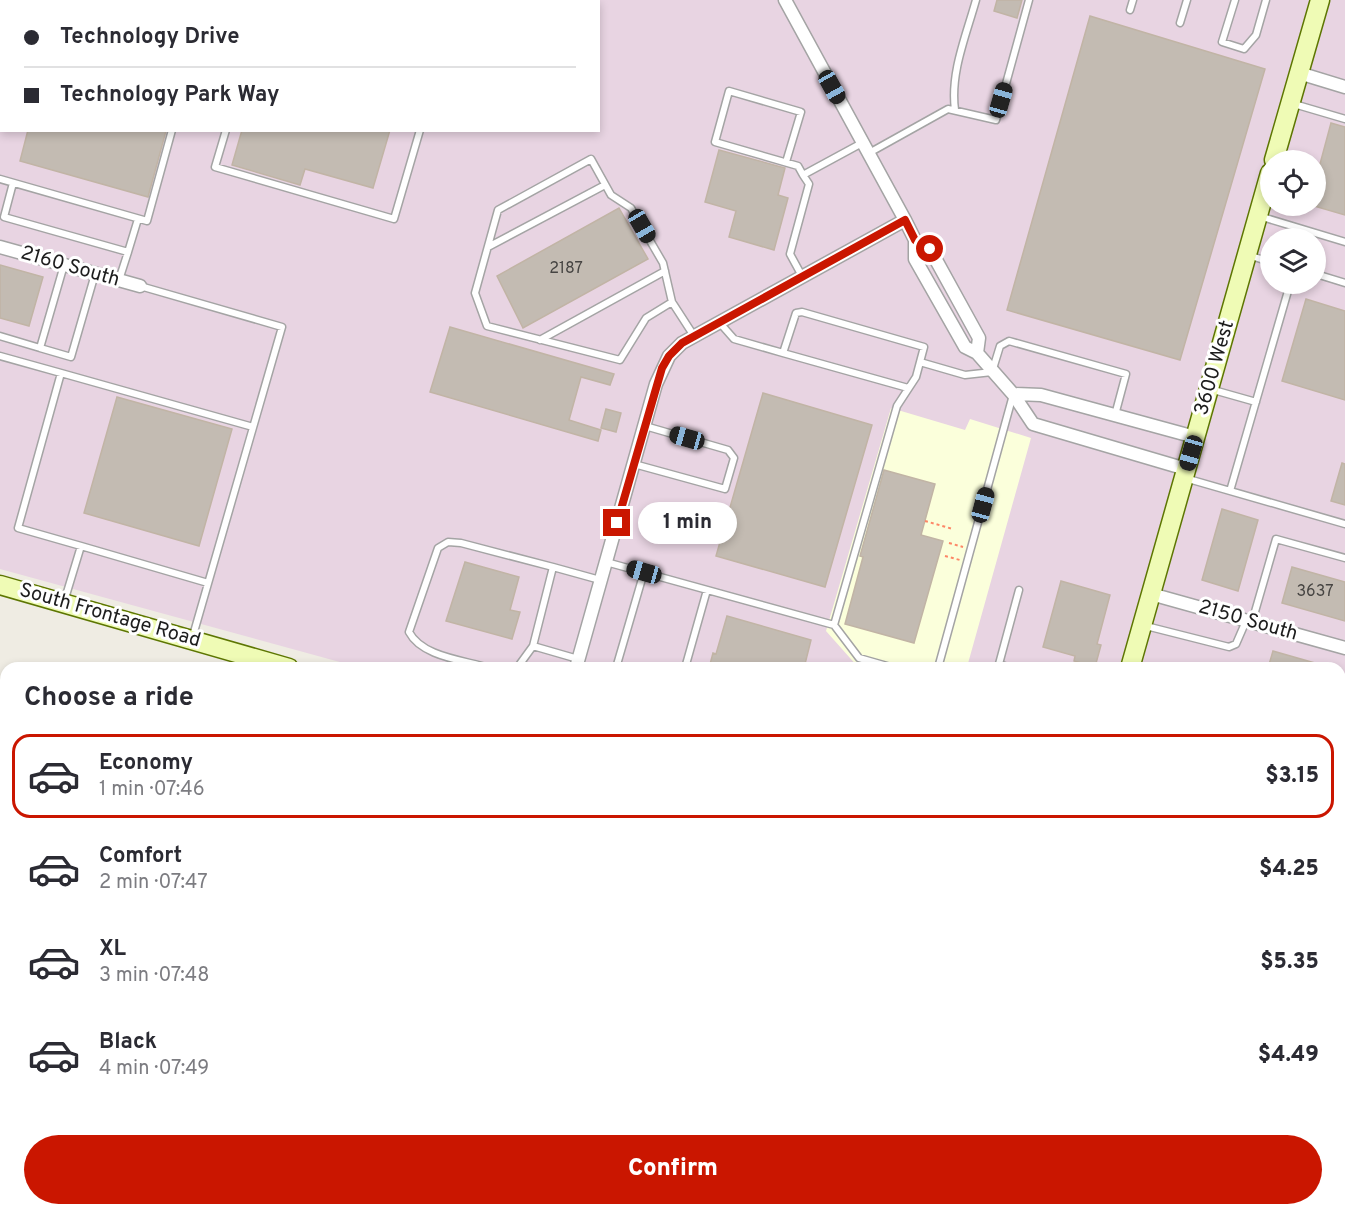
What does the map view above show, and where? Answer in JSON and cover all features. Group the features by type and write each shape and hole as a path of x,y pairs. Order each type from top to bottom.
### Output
{"street":[{"path":"785,0 905,220 915,240 915,259 965,347 978,353 1013,394 1032,424 1185,473"},
{"path":"1277,150 1320,0"},
{"path":"1299,74 1345,87"},
{"name":"3600 West","path":"1132,662 1260,209"},
{"path":"577,662 662,368 669,356 694,336 719,321 905,220"},
{"path":"915,240 930,249 979,338 978,353"},
{"name":"2160 South","path":"0,247 140,286"},
{"path":"1013,394 1041,395 1196,437"},
{"name":"South Frontage Road","path":"0,585 269,662"},
{"name":"2150 South","path":"1151,594 1345,648"}],"lane":[{"path":"955,110 952,92 955,76 976,0"},
{"path":"803,175 948,109 996,120 1029,0"},
{"path":"1130,10 1133,0"},
{"path":"1180,23 1187,0"},
{"path":"1235,0 1222,42 1244,49 1256,35 1266,0"},
{"path":"786,162 801,112 729,91 715,142 798,166 808,184 790,254 802,276"},
{"path":"1290,103 1345,119"},
{"path":"0,179 147,221 171,132"},
{"path":"225,132 215,167 394,219 419,132"},
{"path":"672,302 646,318 620,360 487,326 475,293 498,210 591,159 611,195 631,208 663,263 672,302 694,336"},
{"path":"13,183 4,217 128,252"},
{"path":"488,248 605,185"},
{"path":"1258,216 1345,242"},
{"path":"119,281 138,219"},
{"path":"1247,255 1260,259"},
{"path":"40,348 64,265"},
{"path":"540,340 665,271"},
{"path":"0,336 71,357 95,274"},
{"path":"1326,277 1345,283"},
{"path":"140,286 282,327 191,639"},
{"path":"1230,491 1287,294"},
{"path":"783,353 796,313 802,312 924,347 916,377 897,406 834,625"},
{"path":"719,321 734,339 908,388"},
{"path":"920,362 965,375 992,372 1000,346 1009,341 1126,374 1114,415"},
{"path":"0,356 253,427"},
{"path":"61,373 18,528 208,583"},
{"path":"1209,388 1256,402"},
{"path":"940,662 1013,394"},
{"path":"634,464 725,489 734,458 728,450 645,426"},
{"path":"1185,473 1230,491 1345,524"},
{"path":"1142,625 1228,647 1236,644 1249,622 1276,539 1345,558"},
{"path":"469,662 428,650 414,641 409,632 438,548 448,542 461,543 601,581"},
{"path":"64,603 81,546"},
{"path":"606,562 834,625 859,658 873,662"},
{"path":"521,662 533,646 554,567"},
{"path":"618,662 644,572"},
{"path":"687,662 707,590"},
{"path":"1000,662 1019,590"},
{"path":"533,646 574,662"}],"path":[{"path":"925,521 952,530"},
{"path":"949,543 971,549"},
{"path":"945,556 967,563"}],"shaded area":[{"path":"600,0 1345,0 1345,662 340,662 0,569 0,132 600,132"},
{"path":"891,408 965,430 970,419 1031,438 968,662 854,662 826,631"}],"building":[{"path":"997,0 1022,0 1017,18 994,11"},
{"path":"1090,16 1265,69 1180,360 1007,310"},
{"path":"1331,123 1345,127 1345,215 1326,209 1326,150 1324,150"},
{"path":"27,132 166,132 148,197 20,161"},
{"path":"241,132 389,132 373,188 305,169 300,185 232,165"},
{"path":"719,150 785,168 778,195 788,198 774,250 729,237 736,211 705,202"},
{"path":"619,208 648,259 523,328 497,276"},
{"path":"0,265 43,277 29,326 0,318"},
{"path":"1306,299 1345,311 1345,400 1282,381"},
{"path":"450,327 614,374 610,385 581,377 569,420 601,430 598,441 430,392"},
{"path":"763,393 872,425 825,587 716,556"},
{"path":"117,397 232,429 199,546 84,513"},
{"path":"606,409 621,413 616,432 601,428"},
{"path":"1342,463 1345,464 1345,505 1331,501"},
{"path":"884,470 935,484 921,535 943,541 914,643 845,624 863,557 860,556"},
{"path":"1222,509 1258,520 1238,591 1202,580"},
{"path":"465,562 519,577 510,610 520,612 512,639 446,621"},
{"path":"1292,567 1345,582 1345,621 1282,603"},
{"path":"1061,581 1110,595 1097,644 1101,645 1096,662 1078,662 1074,661 1075,656 1043,647"},
{"path":"727,616 811,640 806,662 711,662 713,653 716,654"},
{"path":"1273,651 1312,662 1270,662"}],"route":[{"path":"617,523 656,384 669,356 682,343 905,220 915,240 930,249"}]}
